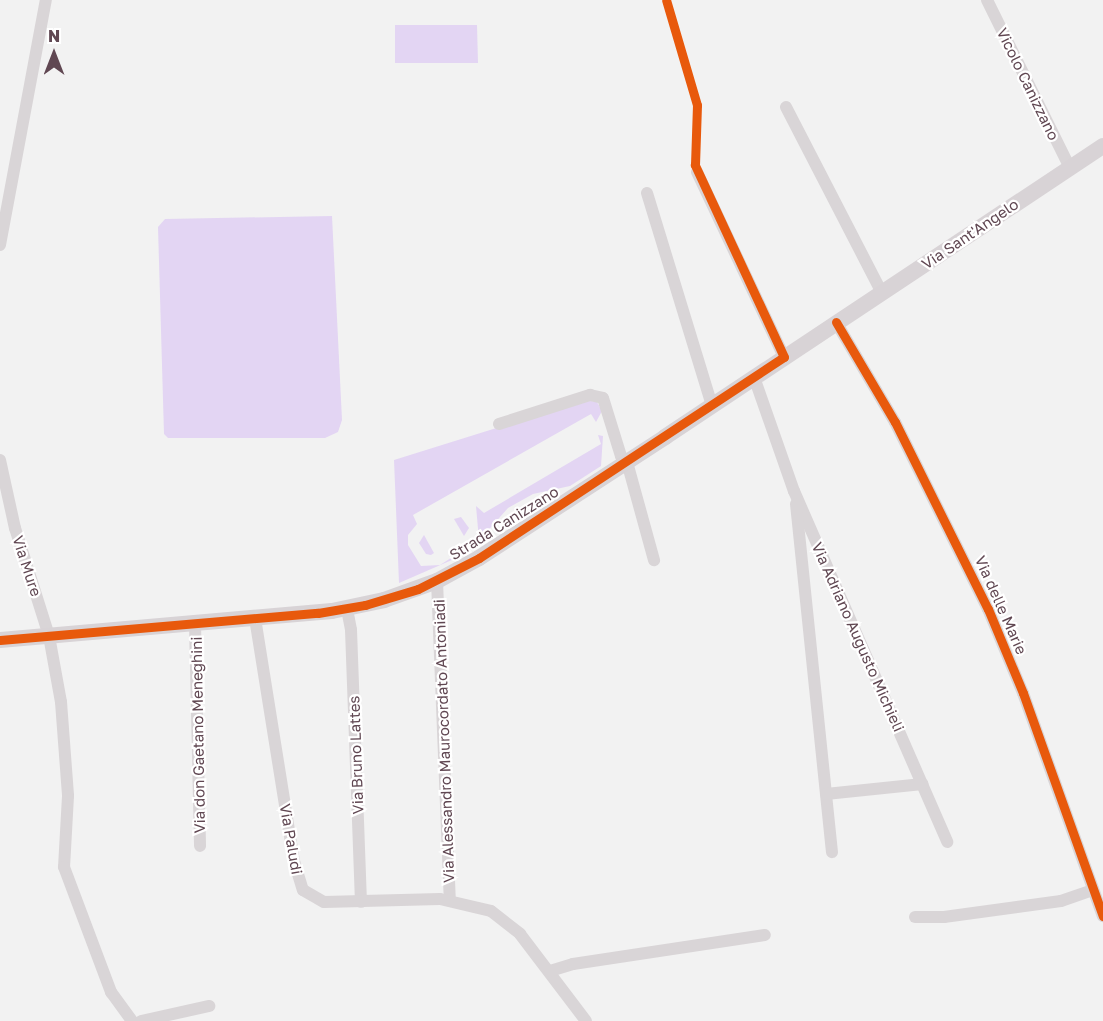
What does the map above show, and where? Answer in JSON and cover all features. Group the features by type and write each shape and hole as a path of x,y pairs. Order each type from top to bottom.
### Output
{"street":[{"path":"0,245 5,190 46,0"},
{"name":"Vicolo Canizzano","path":"987,0 1070,168"},
{"path":"786,107 882,293"},
{"name":"Via Sant'Angelo","path":"836,322 1103,146"},
{"path":"698,172 784,357"},
{"path":"647,193 712,405"},
{"name":"Strada Canizzano","path":"0,640 347,609 437,581 627,462 836,322"},
{"name":"Via delle Marie","path":"836,322 895,422 988,609 1023,693 1103,916"},
{"name":"Via Adriano Augusto Michieli","path":"754,377 794,491 947,842"},
{"path":"499,424 595,394 605,402 621,456 627,462 654,560"},
{"name":"Via Mure","path":"0,460 6,518 49,636 61,702 68,796 64,867 111,992 132,1021"},
{"name":"Via Adriano Augusto Michieli","path":"794,491 832,852"},
{"name":"Via Alessandro Maurocordato Antoniadi","path":"437,581 450,900"},
{"name":"Via Bruno Lattes","path":"347,609 351,630 361,902"},
{"name":"Via Paludi","path":"255,618 299,882 313,899 361,902 450,900 480,907 504,918 550,972 586,1021"},
{"name":"Via don Gaetano Meneghini","path":"195,624 200,846"},
{"path":"826,794 922,784"},
{"path":"915,917 944,917 1061,901 1093,890"},
{"path":"550,972 573,964 765,935"},
{"path":"141,1021 209,1006"}],"shaded area":[{"path":"395,25 477,25 478,63 395,63"},
{"path":"332,216 342,420 338,432 325,438 168,438 164,434 158,227 165,219"},
{"path":"586,400 597,402 602,411 596,422 591,414 413,515 417,524 408,535 408,545 421,566 440,565 479,540 476,506 484,513 601,444 598,435 603,436 601,466 570,486 533,494 508,508 468,553 399,583 394,460"},
{"path":"461,517 469,528 464,536 454,519"},
{"path":"424,535 434,553 431,555 426,554 419,543"}],"cycle path":[{"path":"0,640 318,613 365,605 418,589 479,558 784,357 695,165 697,105 666,0"},
{"path":"836,322 895,422 988,609 1023,693 1103,916"}]}
